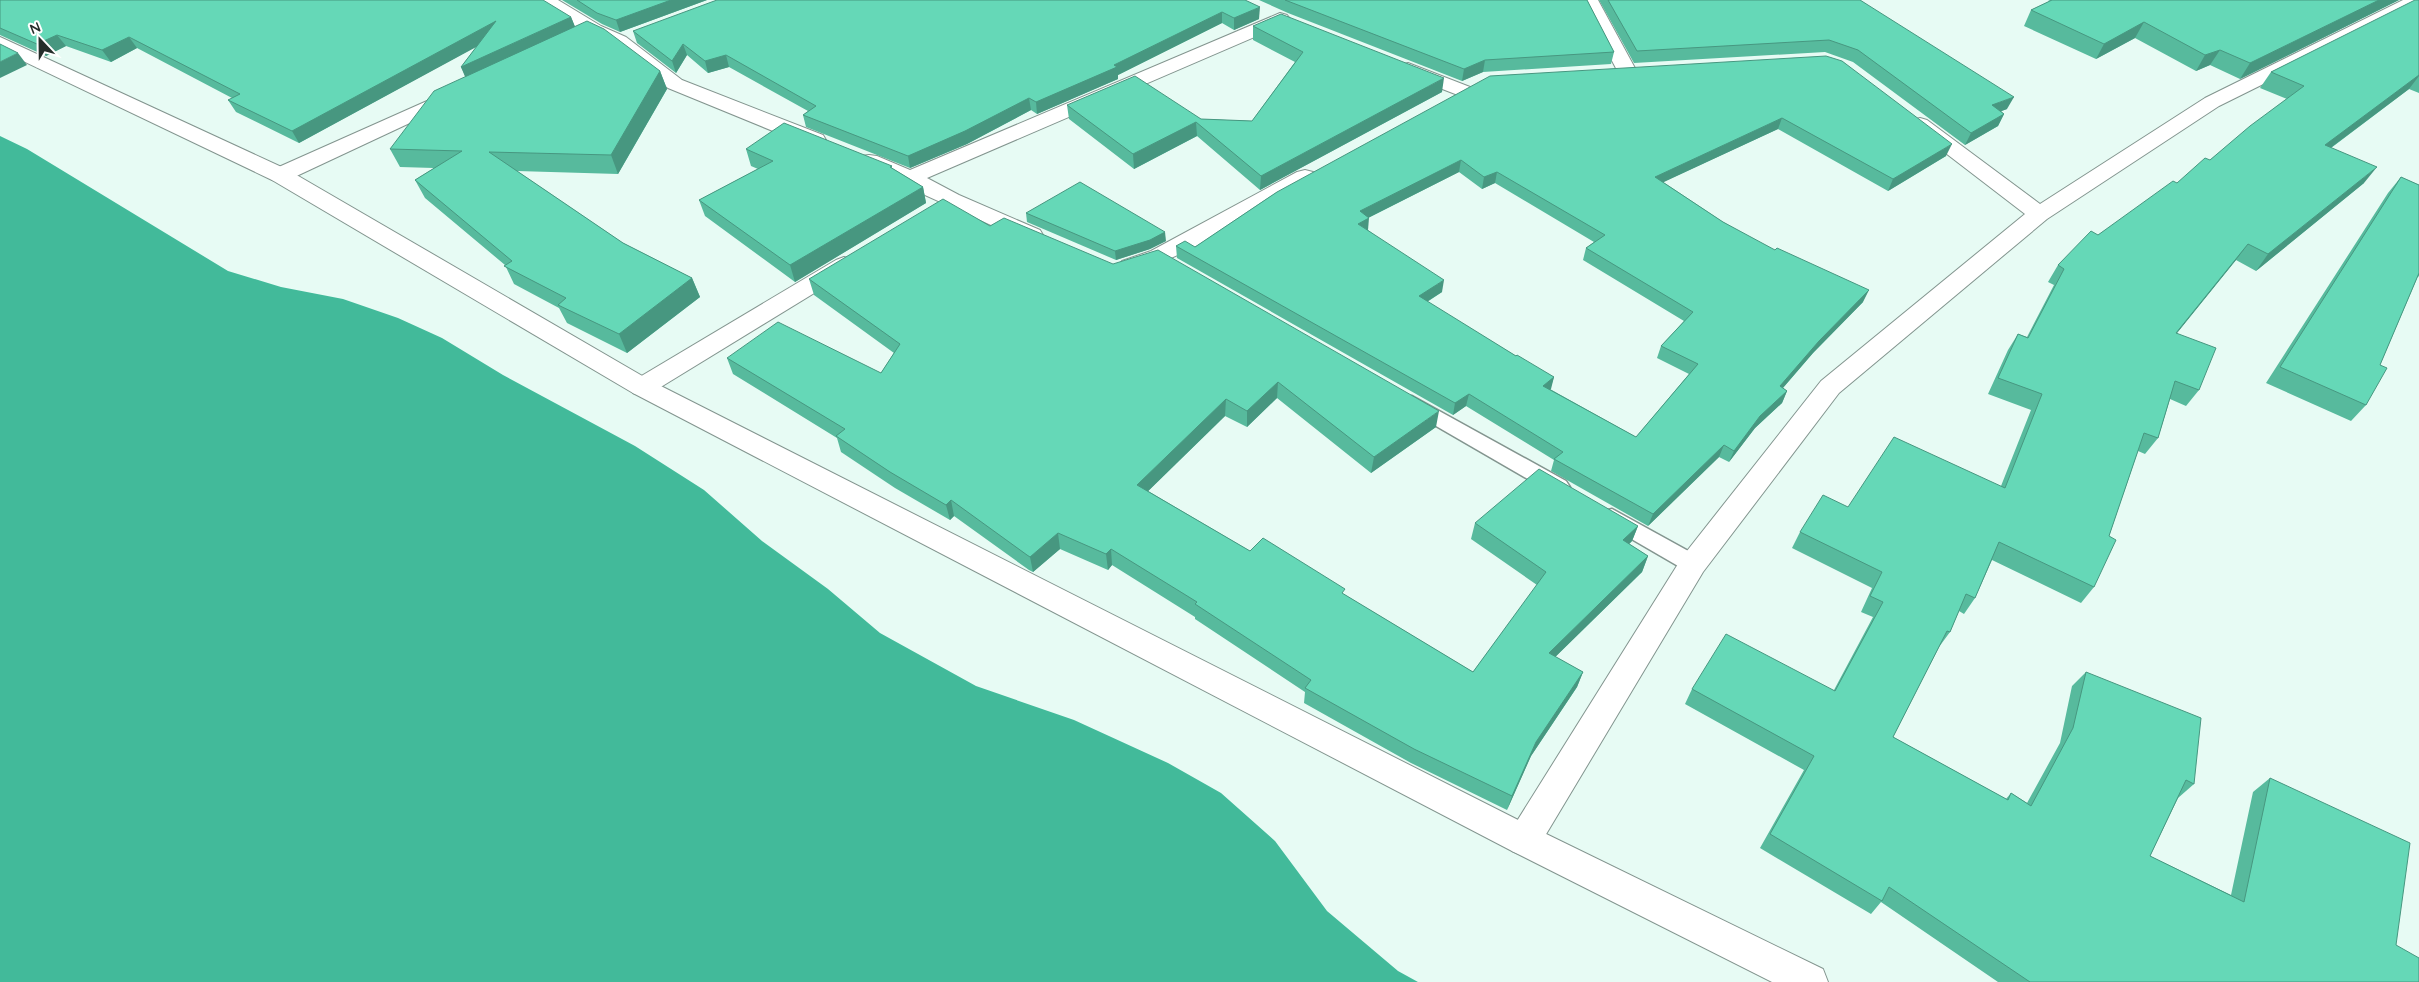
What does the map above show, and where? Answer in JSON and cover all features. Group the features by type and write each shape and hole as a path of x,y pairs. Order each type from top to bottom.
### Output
{"street":[{"path":"545,0 585,34 628,38 675,84 910,178 951,200 1051,243"},
{"path":"1588,0 1626,71"},
{"path":"1524,840 1693,564 1830,387 2038,214 2212,102 2374,20 2418,0"},
{"path":"910,178 1289,22 1256,8"},
{"path":"0,42 280,175 642,387 1524,840 1810,982"},
{"path":"1390,62 1463,91"},
{"path":"1437,105 1483,80"},
{"path":"280,175 468,88"},
{"path":"1907,114 2038,214"},
{"path":"1106,267 1115,271 1167,261 1324,167"},
{"path":"926,215 951,200"},
{"path":"642,387 859,256"}],"lane":[{"path":"1400,396 1572,495"},
{"path":"1598,510 1693,564"}],"shaded area":[{"path":"0,136 27,149 228,271 281,287 343,299 398,318 442,338 503,375 635,446 704,490 762,541 828,589 880,633 976,686 1074,720 1168,763 1221,793 1275,841 1327,911 1398,971 1418,982 0,982"}],"building":[{"path":"0,0 543,0 571,17 461,67 496,21 292,131 228,100 240,94 129,37 102,50 57,35 37,44 0,28"},
{"path":"577,0 671,0 616,20 597,13"},
{"path":"717,0 1245,0 1260,7 1234,18 1222,12 1114,65 1117,67 1036,102 1029,98 965,131 908,156 803,115 816,106 726,55 705,61 683,44 672,61 633,31"},
{"path":"1285,0 1587,0 1614,52 1485,60 1464,69"},
{"path":"1608,0 1860,0 2014,97 1992,105 2004,114 1971,133 1858,50 1829,40 1637,51"},
{"path":"2052,0 2379,0 2250,63 2220,50 2205,55 2144,22 2104,44 2031,10"},
{"path":"2415,0 2419,0 2419,75 2325,145 2377,167 2268,254 2248,244 2176,333 2216,348 2199,390 2175,381 2158,438 2144,433 2109,536 2116,540 2094,587 1999,542 1975,598 1966,594 1950,632 1947,631 1893,737 2008,800 2011,793 2031,806 2073,728 2086,672 2201,718 2194,784 2186,780 2150,856 2244,902 2270,778 2410,843 2396,945 2419,958 2419,982 2030,982 1889,887 1882,901 1770,834 1814,756 1692,689 1726,634 1835,691 1883,602 1870,596 1882,572 1800,532 1823,495 1848,507 1894,437 2005,488 2042,394 1998,378 2018,334 2028,338 2064,269 2058,265 2091,231 2098,235 2173,181 2177,183 2205,158 2210,160 2250,126 2304,86 2271,72"},
{"path":"1281,14 1444,78 1261,176 1196,122 1133,154 1067,105 1135,76 1201,119 1252,121 1303,52 1253,26"},
{"path":"587,21 604,29 660,71 611,155 489,152 623,243 692,278 619,334 558,305 566,298 504,266 512,261 415,180 462,151 390,149 434,91"},
{"path":"0,44 18,53 0,62"},
{"path":"1826,56 1842,61 1952,144 1893,179 1782,118 1655,177 1723,222 1775,250 1777,248 1869,290 1819,341 1780,386 1787,391 1760,416 1734,451 1724,445 1653,514 1554,459 1563,452 1469,394 1455,403 1176,246 1185,241 1195,247 1277,192 1490,76","holes":["1461,160 1484,177 1497,172 1605,235 1586,248 1693,312 1661,346 1698,364 1636,437 1543,386 1554,377 1516,356 1419,296 1444,280 1358,224 1369,218 1360,211"]},
{"path":"784,123 892,166 890,167 923,187 790,265 699,200 773,161 746,149"},
{"path":"2401,177 2419,185 2419,273 2380,365 2387,368 2366,405 2280,367"},
{"path":"1080,182 1165,232 1150,240 1115,251 1026,213"},
{"path":"943,199 990,226 1004,218 1113,264 1158,250 1439,411 1374,457 1278,382 1247,411 1226,399 1137,485 1250,551 1263,538 1345,589 1342,593 1473,672 1546,572 1475,523 1539,469 1638,526 1623,540 1648,556 1549,653 1583,672 1536,742 1512,796 1414,749 1305,688 1311,680 1195,604 1197,602 1111,549 1106,554 1058,533 1030,557 951,500 946,505 890,472 836,436 845,429 727,358 778,322 881,373 900,344 809,279"}]}
